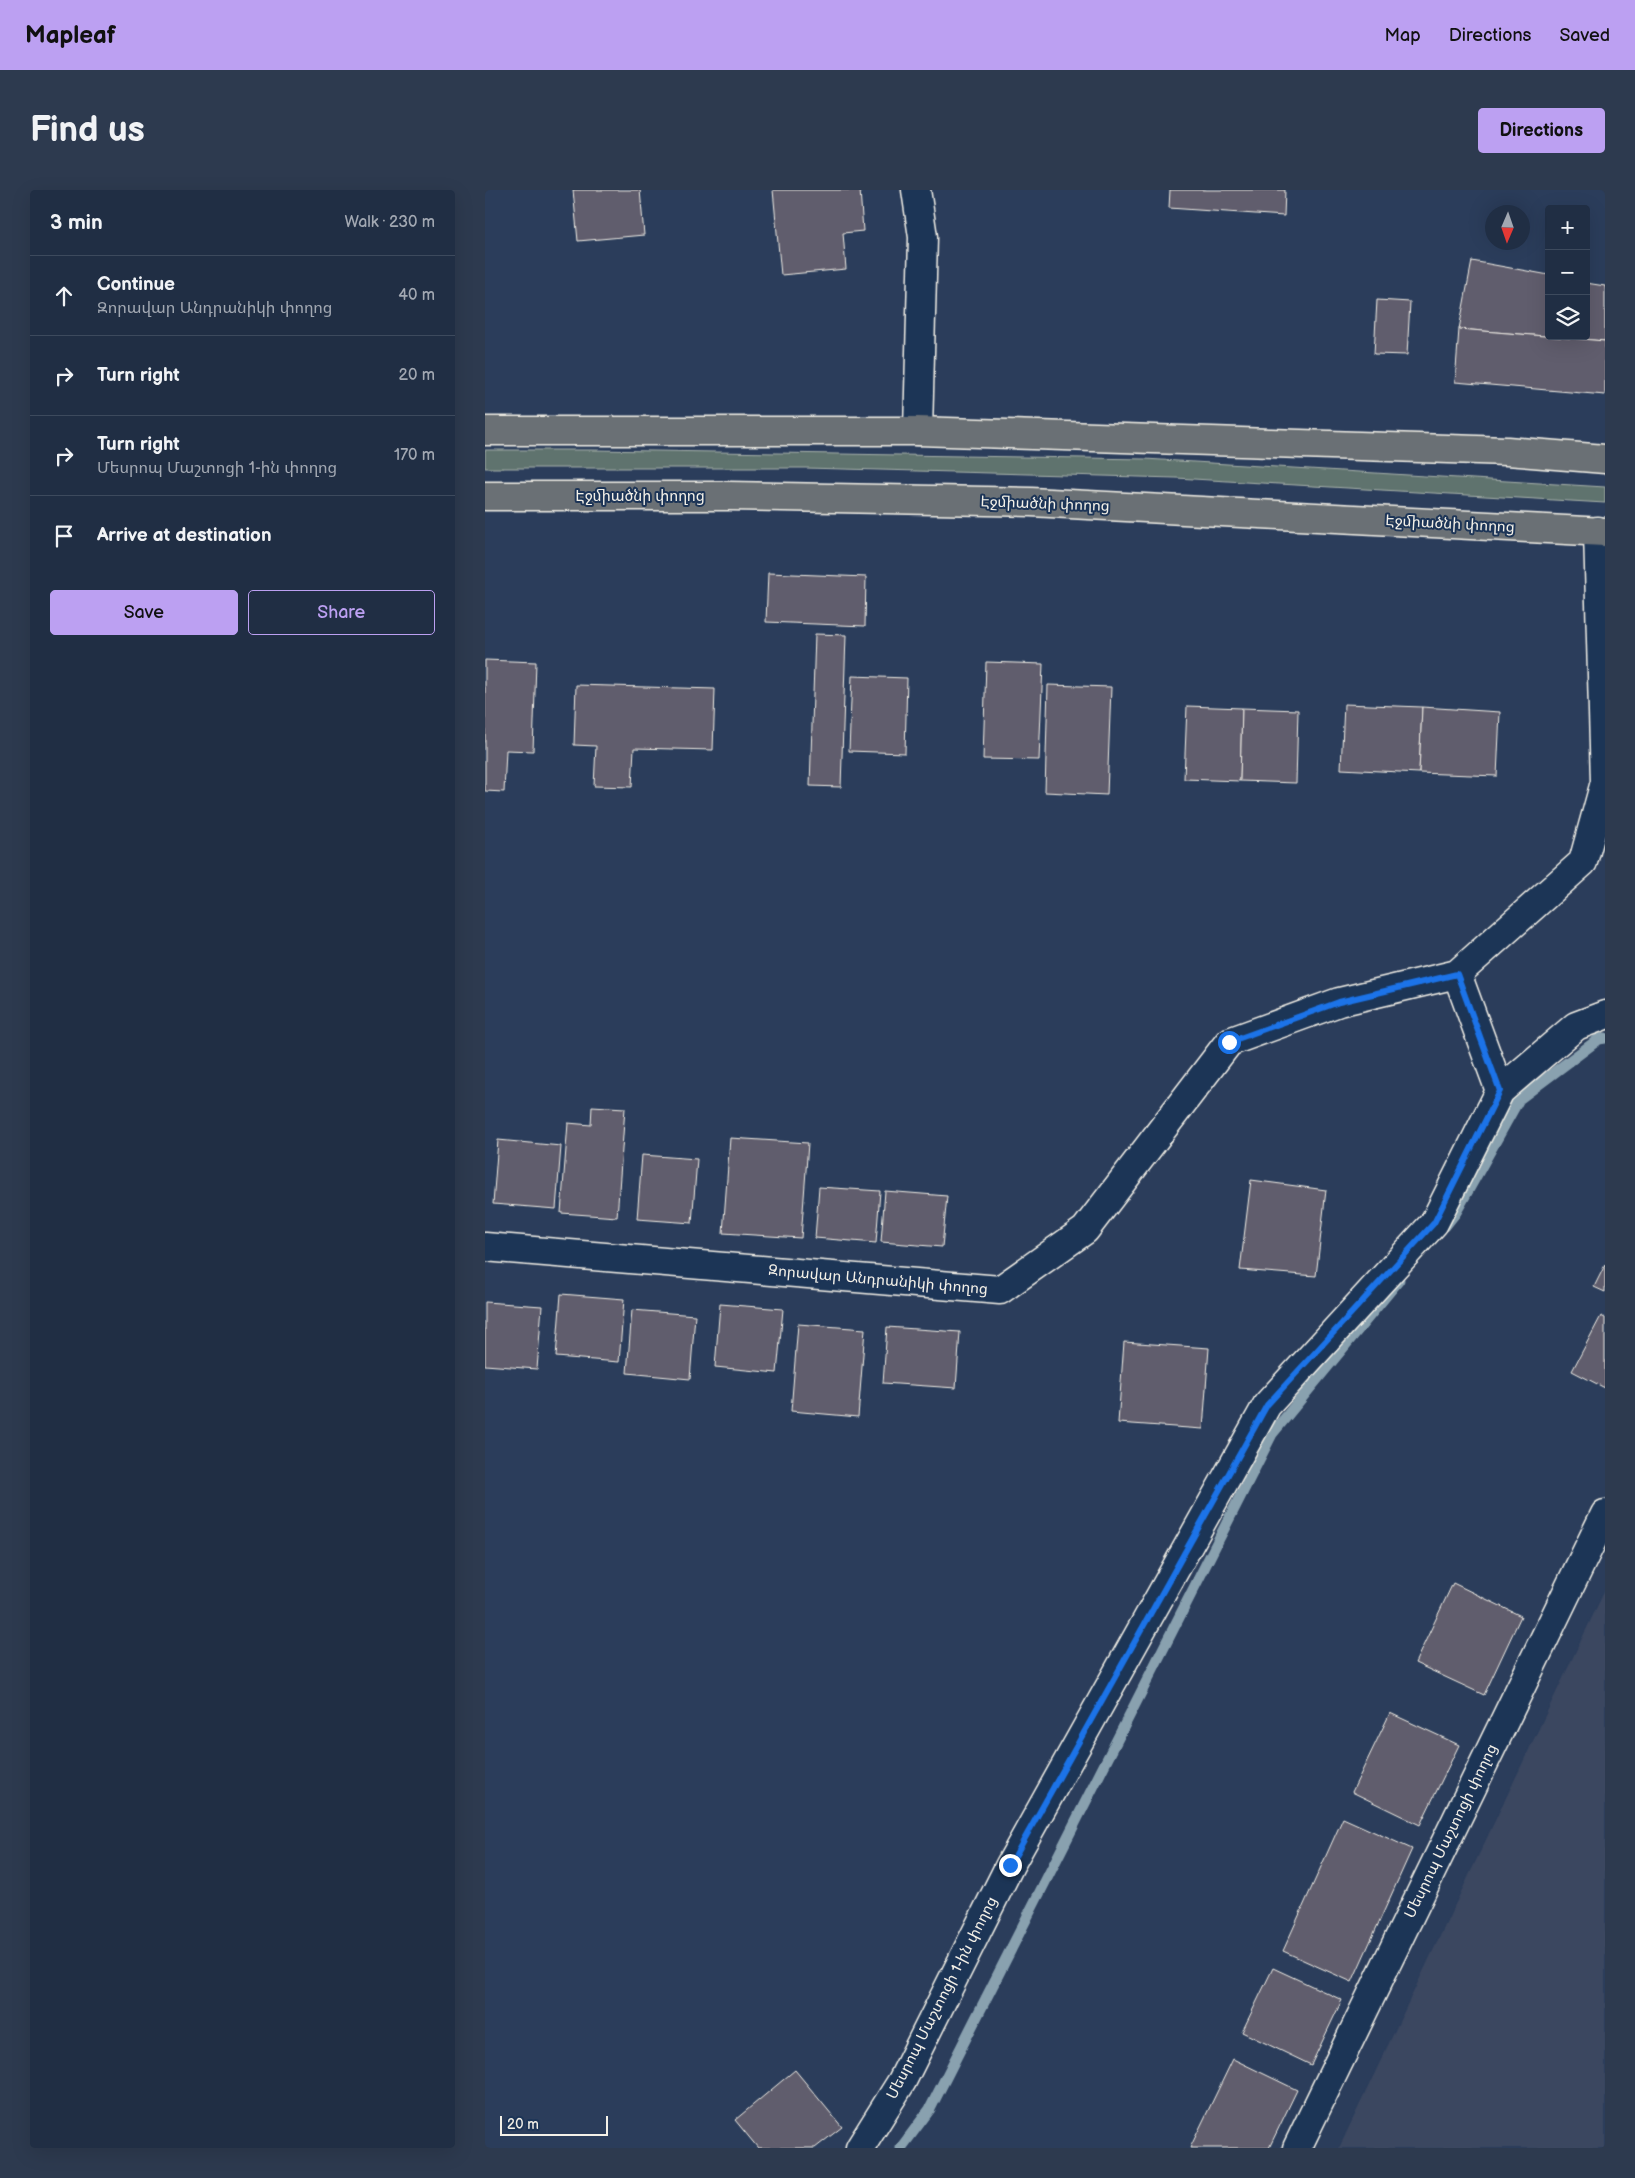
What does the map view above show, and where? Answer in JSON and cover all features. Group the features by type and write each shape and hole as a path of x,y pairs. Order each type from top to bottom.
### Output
{"highway":[{"path":"485,431 918,431 1507,451 1605,459"},
{"name":"Էջմիածնի փողոց","path":"485,496 730,496 1031,502 1602,532"}],"street":[{"path":"916,190 923,237 918,431"},
{"name":"Զորավար Անդրանիկի փողոց","path":"485,1247 1000,1290 1085,1230 1229,1042 1339,1002 1457,974 1583,862 1605,782 1602,532"},
{"path":"1457,974 1500,1091 1576,1026 1605,1016"},
{"name":"Մեսրոպ Մաշտոցի 1-ին փողոց","path":"860,2148 902,2081 1010,1865 1267,1405 1434,1223 1500,1091"},
{"name":"Մեսրոպ Մաշտոցի փողոց","path":"1297,2148 1605,1514"}],"shaded area":[{"path":"1605,1590 1605,2148 1339,2148"}],"green space":[{"path":"485,450 1145,459 1605,487 1605,503 1176,478 806,468 485,468"}],"building":[{"path":"573,190 640,190 644,235 578,241"},
{"path":"773,190 860,190 863,231 843,233 846,269 781,275"},
{"path":"1170,190 1285,190 1284,216 1169,208"},
{"path":"1472,261 1545,274 1545,336 1459,329"},
{"path":"1590,284 1605,286 1605,341 1590,340"},
{"path":"1377,300 1410,302 1407,355 1374,354"},
{"path":"1459,329 1545,336 1545,340 1605,341 1605,395 1455,382"},
{"path":"768,573 866,577 865,626 766,622"},
{"path":"815,634 846,635 841,787 810,786"},
{"path":"485,660 536,662 533,751 506,750 504,792 485,791"},
{"path":"986,662 1043,664 1039,760 983,759"},
{"path":"852,676 907,678 905,753 849,751"},
{"path":"576,685 715,689 713,750 634,748 632,787 594,786 596,746 574,745"},
{"path":"1048,685 1111,687 1107,795 1045,792"},
{"path":"1344,704 1422,707 1419,773 1341,769"},
{"path":"1187,706 1242,708 1240,781 1184,779"},
{"path":"1422,707 1500,712 1497,776 1419,773"},
{"path":"1242,708 1298,710 1296,783 1240,781"},
{"path":"592,1106 625,1108 617,1217 561,1213 568,1123 591,1125"},
{"path":"730,1138 808,1143 801,1238 723,1233"},
{"path":"498,1140 561,1146 556,1209 493,1204"},
{"path":"642,1155 697,1159 692,1223 637,1219"},
{"path":"1251,1180 1326,1190 1316,1276 1240,1270"},
{"path":"819,1187 880,1191 876,1243 815,1238"},
{"path":"885,1191 947,1196 942,1247 881,1242"},
{"path":"1605,1265 1605,1292 1594,1287"},
{"path":"561,1294 624,1299 619,1362 556,1357"},
{"path":"485,1302 542,1306 537,1369 485,1365"},
{"path":"720,1304 783,1309 777,1373 715,1367"},
{"path":"632,1310 695,1315 690,1379 627,1373"},
{"path":"1601,1316 1605,1318 1605,1388 1572,1371"},
{"path":"798,1324 865,1329 858,1417 791,1411"},
{"path":"887,1327 960,1332 956,1388 883,1383"},
{"path":"1124,1342 1209,1348 1203,1429 1118,1423"},
{"path":"1453,1583 1521,1616 1484,1695 1415,1663"},
{"path":"1390,1713 1459,1745 1420,1825 1352,1792"},
{"path":"1343,1818 1412,1849 1352,1982 1283,1951"},
{"path":"1273,1968 1342,2000 1311,2065 1242,2032"},
{"path":"1233,2059 1297,2090 1269,2148 1190,2148"},
{"path":"795,2070 842,2127 815,2148 758,2148 735,2120"}],"waterway":[{"path":"1445,1226 1456,1212 1519,1099 1599,1039 1605,1038"},
{"path":"901,2148 930,2109 1272,1434 1399,1280"}],"route":[{"path":"1010,1865 1267,1405 1434,1223 1500,1091 1457,974 1339,1002 1229,1042"}]}
